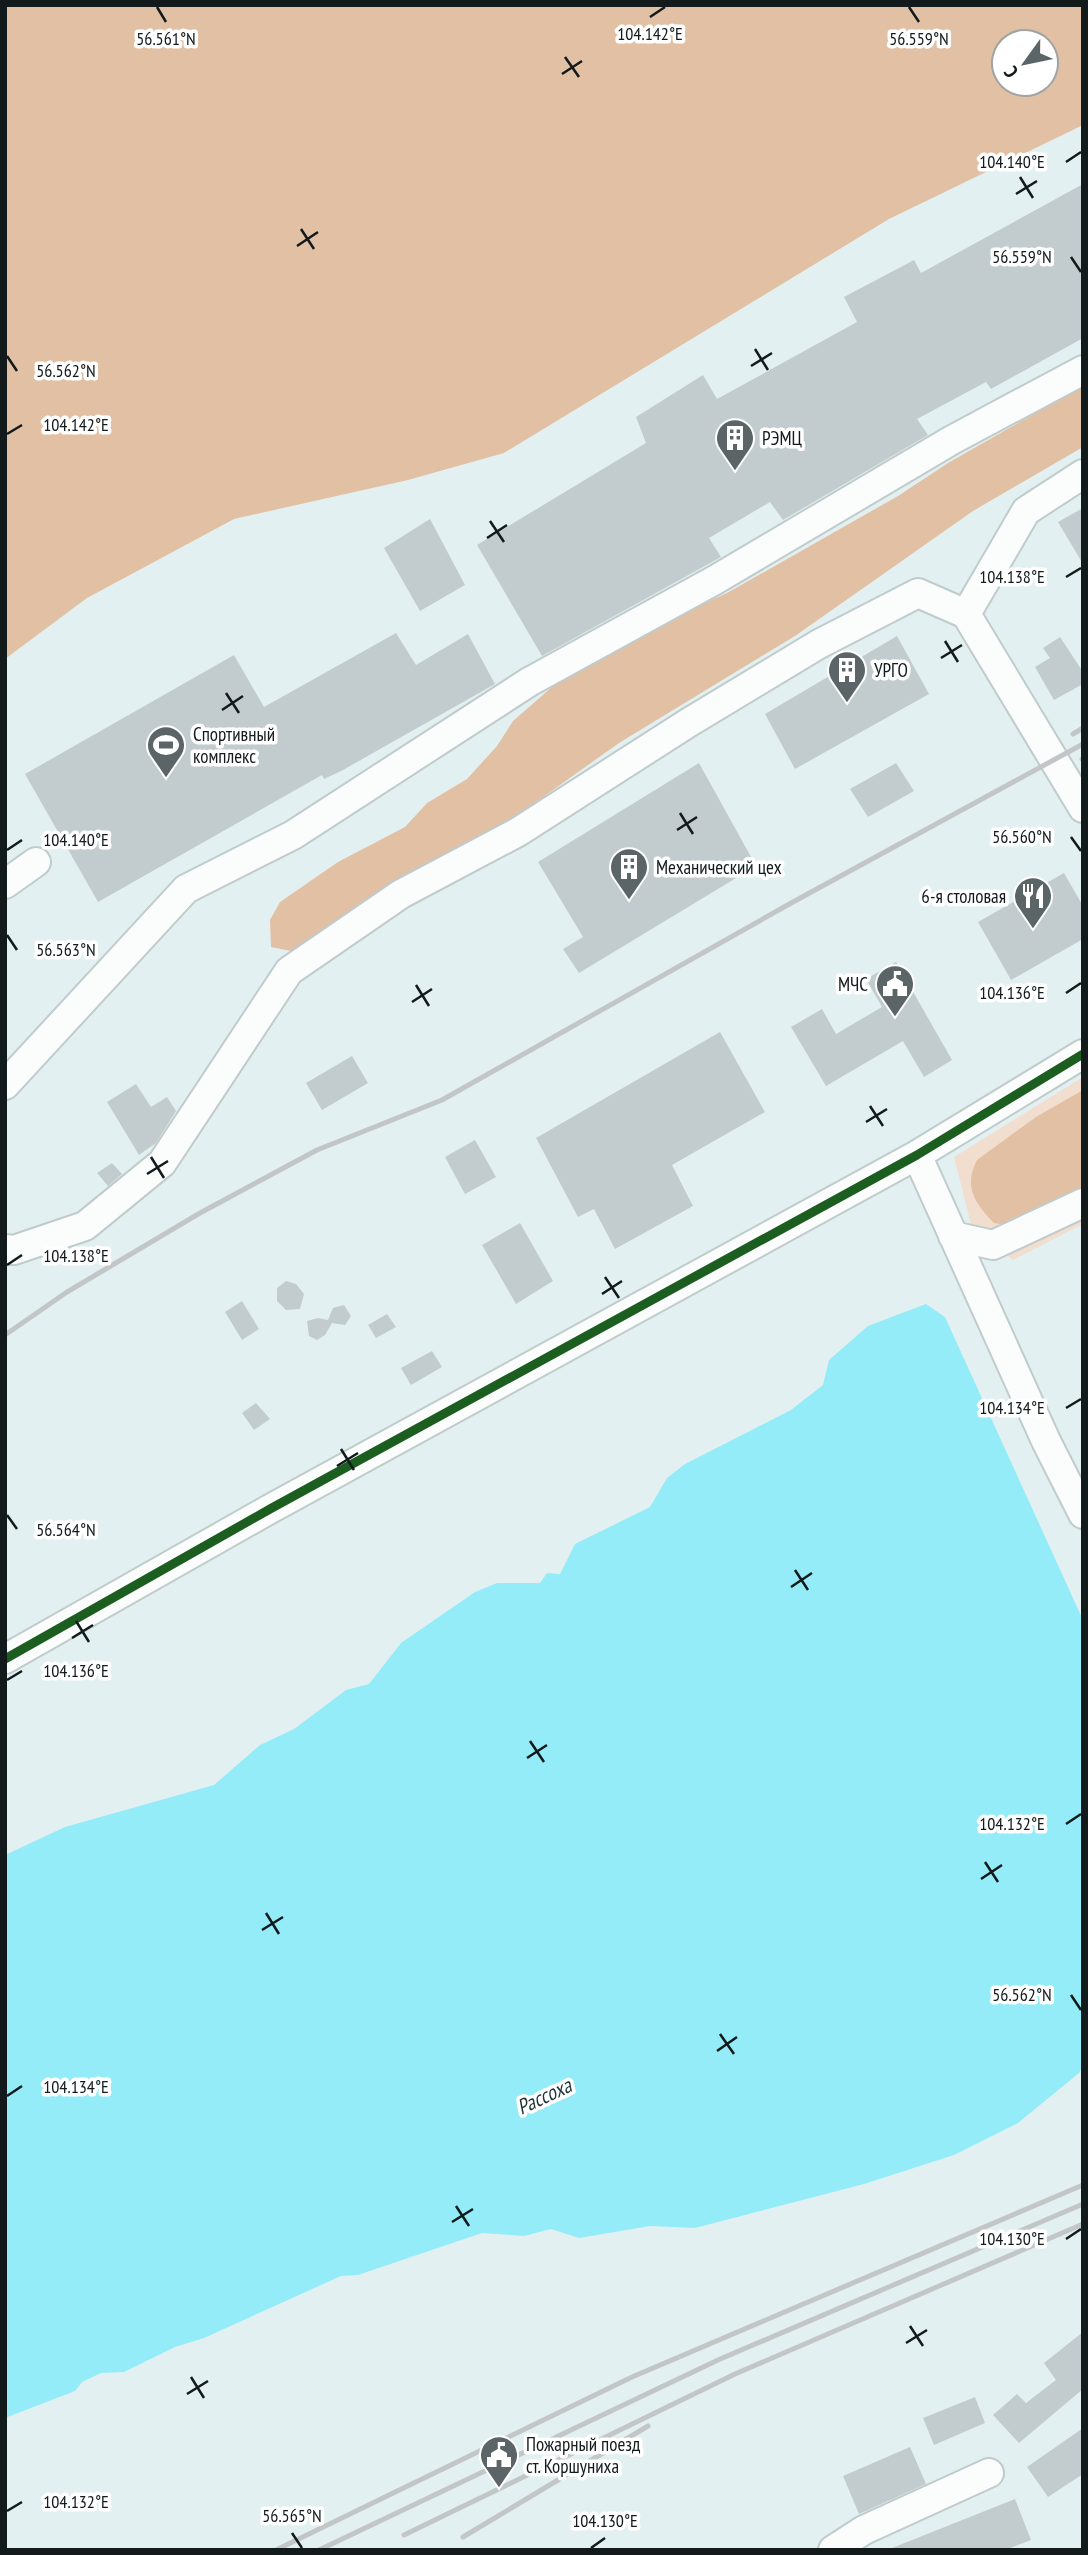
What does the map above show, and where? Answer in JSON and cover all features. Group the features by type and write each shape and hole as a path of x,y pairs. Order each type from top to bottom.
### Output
{"street":[{"path":"5,1085 186,889 293,835 529,682 715,580 952,440 1083,370"},
{"path":"966,614 1026,511 1083,474"},
{"path":"5,1249 14,1250 85,1226 162,1163 289,971 401,894 518,832 688,723 819,644 918,593 966,614 1083,808"},
{"path":"5,884 36,862"},
{"path":"5,1659 270,1509 917,1155 1083,1054"},
{"path":"917,1155 1046,1441 1083,1514"},
{"path":"953,1236 993,1245 1083,1203"},
{"path":"833,2550 864,2530 989,2473"}],"shaded area":[{"path":"5,5 1083,5 1083,125 889,219 504,453 408,480 234,519 87,598 5,659"},
{"path":"1083,386 1083,447 973,511 795,636 619,743 508,822 296,952 271,947 270,920 280,902 338,862 405,827 427,803 467,779 497,746 513,721 552,687 665,621 727,593 898,496 948,463"},
{"path":"1083,1077 1083,1224 1013,1260 971,1225 954,1157"},
{"path":"1083,1090 1083,1189 1007,1225 994,1223 981,1209 971,1187 977,1160 1036,1117"}],"water":[{"name":"Рассоха","path":"926,1304 945,1317 1083,1620 1083,2066 1079,2073 1018,2123 954,2155 864,2184 695,2228 650,2226 579,2238 551,2229 524,2236 482,2233 358,2275 341,2276 204,2338 175,2347 124,2372 101,2373 82,2382 75,2391 5,2418 5,1855 65,1827 214,1785 260,1745 294,1729 346,1690 369,1684 401,1643 475,1592 497,1583 540,1583 547,1573 560,1574 575,1544 650,1507 667,1478 685,1464 791,1410 823,1385 829,1360 868,1326"}],"building":[{"name":"РЭМЦ","path":"1083,184 1083,338 991,389 986,382 917,419 928,435 783,520 770,502 709,538 721,557 542,656 477,545 646,443 636,417 703,375 717,399 857,322 844,297 914,260 921,273"},
{"path":"1083,508 1083,564 1058,522"},
{"path":"430,519 465,585 420,611 384,548"},
{"name":"Спортивный комплекс","path":"396,633 416,665 468,634 495,684 343,770 324,779 322,775 98,902 25,774 234,655 264,707"},
{"name":"УРГО","path":"897,636 929,694 795,769 765,714"},
{"path":"1060,637 1083,672 1083,684 1054,700 1035,667 1050,658 1043,648"},
{"name":"Механический цех","path":"699,763 756,866 579,973 563,949 583,937 538,862"},
{"path":"896,763 914,791 868,817 850,789"},
{"name":"6-я столовая","path":"1064,873 1083,906 1083,939 1011,980 978,922"},
{"name":"МЧС","path":"896,962 952,1060 924,1077 903,1041 826,1086 791,1027 822,1009 836,1034 882,1007 866,979"},
{"path":"720,1032 765,1112 672,1165 693,1206 615,1249 594,1209 578,1217 536,1138"},
{"path":"352,1056 368,1083 322,1110 306,1083"},
{"path":"136,1084 151,1107 167,1097 176,1111 156,1143 139,1155 107,1102"},
{"path":"475,1140 496,1177 465,1194 445,1157"},
{"path":"112,1163 122,1174 108,1186 97,1173"},
{"path":"520,1223 553,1281 516,1304 482,1245"},
{"path":"286,1281 296,1284 304,1294 300,1309 286,1310 277,1301 277,1288"},
{"path":"242,1301 259,1329 242,1340 225,1312"},
{"path":"344,1305 351,1316 345,1325 332,1323 325,1335 317,1340 309,1336 307,1321 318,1318 328,1320 333,1308"},
{"path":"387,1314 396,1327 376,1338 368,1325"},
{"path":"432,1351 442,1367 411,1385 401,1368"},
{"path":"256,1403 270,1419 254,1430 242,1413"},
{"path":"1083,2332 1083,2389 1019,2443 993,2415 1017,2394 1026,2403 1056,2380 1044,2363"},
{"path":"975,2397 985,2423 934,2445 923,2418"},
{"path":"1083,2428 1083,2474 1048,2497 1027,2467"},
{"path":"910,2447 926,2484 859,2514 843,2476"},
{"path":"1015,2499 1031,2540 1005,2550 887,2550"}],"railway":[{"path":"1073,734 1083,728"},
{"path":"5,1335 67,1292 200,1213 317,1150 442,1100 793,902 1083,744"},
{"path":"276,2550 632,2377 1083,2185"},
{"path":"319,2550 718,2360 1083,2204"},
{"path":"404,2535 735,2374 1083,2224"},
{"path":"463,2537 648,2426"}],"cycle path":[{"path":"5,1659 270,1509 917,1155 1083,1054"}],"place":[{"name":"РЭМЦ","path":"735,472"},
{"name":"УРГО","path":"847,704"},
{"name":"Спортивный комплекс","path":"166,779"},
{"name":"Механический цех","path":"629,901"},
{"name":"6-я столовая","path":"1033,930"},
{"name":"МЧС","path":"895,1018"},
{"name":"Пожарный поезд ст. Коршуниха","path":"499,2489"}]}
